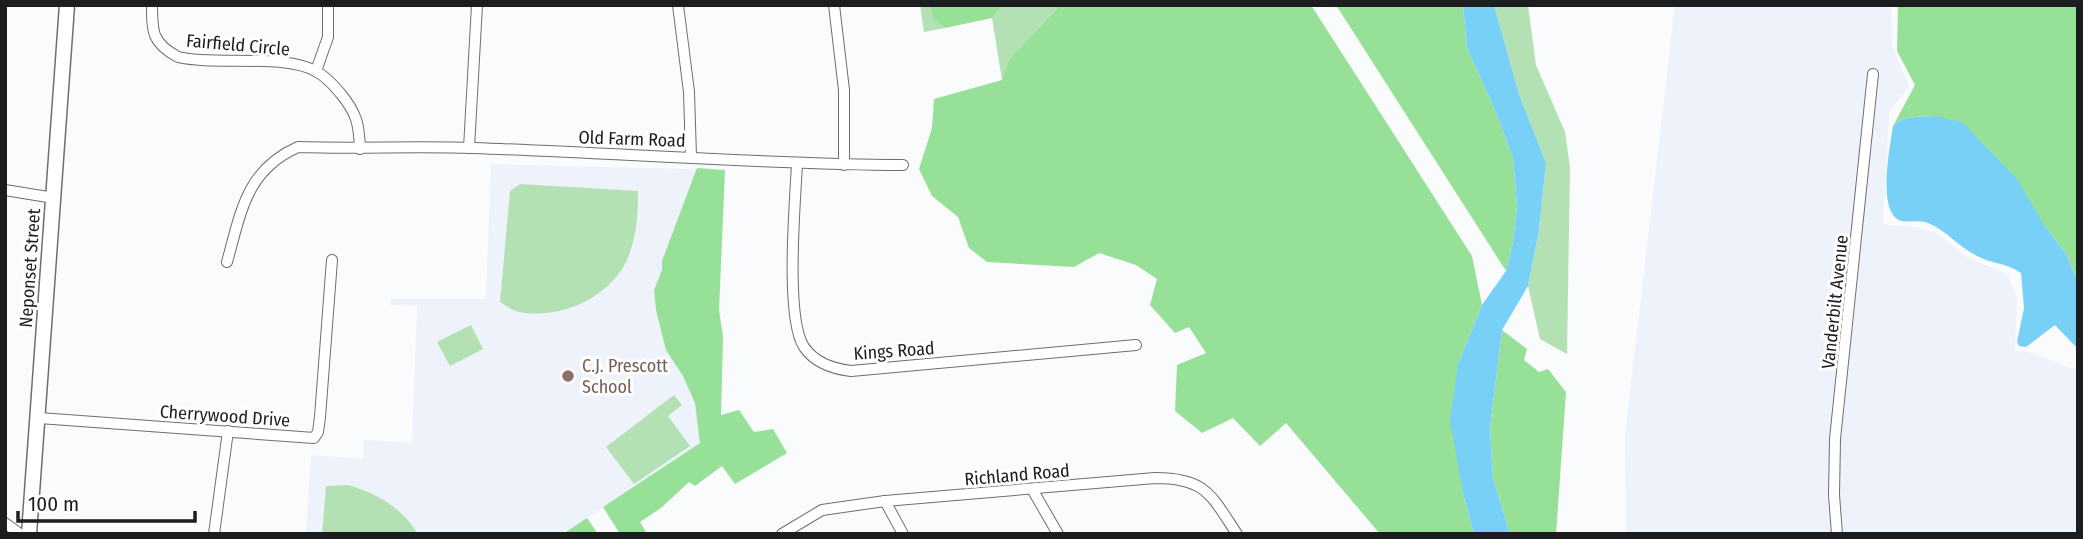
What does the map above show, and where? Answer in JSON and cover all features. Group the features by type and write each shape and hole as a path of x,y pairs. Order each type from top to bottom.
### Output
{"main road":[{"name":"Neponset Street","path":"29,534 67,5"}],"street":[{"name":"Fairfield Circle","path":"152,5 152,30 155,38 167,51 178,57 289,64 316,71"},
{"path":"328,5 328,37 316,71 332,84 352,109 359,123 360,149"},
{"path":"469,148 477,5"},
{"path":"678,5 688,92 691,157"},
{"path":"834,5 844,90 844,165"},
{"name":"Vanderbilt Avenue","path":"1837,534 1834,495 1835,439 1873,74"},
{"name":"Old Farm Road","path":"227,262 249,191 258,175 279,155 298,147 469,148 797,164 903,165"},
{"name":"Kings Road","path":"797,164 793,289 795,327 803,346 811,355 834,369 851,371 1136,345"},
{"path":"5,190 54,198"},
{"name":"Cherrywood Drive","path":"39,418 314,438 318,432 332,260"},
{"path":"214,534 228,431"},
{"name":"Richland Road","path":"782,534 822,510 885,501 1180,478 1211,494 1237,534"},
{"path":"1032,489 1058,534"},
{"path":"885,501 903,534"},
{"path":"5,523 20,534"}],"shaded area":[{"path":"1675,5 1891,5 1892,45 1909,86 1889,112 1883,225 1916,227 1935,232 1967,257 2007,274 2017,296 2015,351 2029,352 2078,371 2078,534 1626,534 1625,435"},
{"name":"C.J. Prescott School","path":"491,164 725,170 719,310 723,337 700,443 563,534 306,534 311,455 363,459 364,440 412,443 417,306 390,305 390,299 486,299"}],"green space":[{"path":"920,5 929,5 933,19 945,28 924,32"},
{"path":"929,5 1003,5 992,18 945,28 933,19"},
{"path":"1003,5 1055,5 1057,9 1011,59 1002,80 992,18"},
{"path":"1055,5 1311,5 1472,256 1482,305 1458,364 1463,494 1474,534 1380,534 1286,423 1260,446 1233,418 1202,433 1175,411 1177,365 1206,353 1189,327 1175,333 1150,305 1157,279 1136,265 1099,253 1074,267 987,262 969,248 958,217 932,196 919,169 932,128 934,99 1002,80 1010,59 1057,9"},
{"path":"1336,5 1463,5 1467,48 1513,158 1517,206 1506,271"},
{"path":"1494,5 1528,5 1536,65 1565,132 1570,167 1567,354 1540,339 1528,286 1539,230 1546,163 1519,94"},
{"path":"1898,5 2078,5 2078,281 2065,252 2044,225 1935,116 1907,118 1893,126 1915,85 1897,51"},
{"path":"697,168 725,170 719,310 723,337 721,415 739,410 754,432 773,429 787,453 735,484 722,466 695,486 689,482 661,508 640,522 646,532 620,534 603,507 700,443 695,403 683,376 666,350 654,290"},
{"path":"520,184 638,191 634,239 629,255 611,283 598,294 568,309 535,314 519,312 500,302 510,191"},
{"path":"471,325 483,349 450,366 437,342"},
{"path":"1502,330 1527,349 1524,360 1539,372 1548,369 1566,392 1556,534 1510,534 1493,478 1490,428"},
{"path":"674,395 682,405 668,416 690,446 634,484 606,447"},
{"path":"348,485 388,503 404,516 418,534 322,534 326,486"},
{"path":"587,518 598,534 563,534"}],"water":[{"path":"1463,5 1494,5 1519,94 1546,163 1539,230 1528,286 1502,330 1490,428 1493,478 1510,534 1474,534 1463,494 1450,420 1458,364 1482,305 1506,271 1517,206 1513,158 1467,48"},
{"path":"1935,116 1962,122 2017,179 2044,225 2065,252 2078,281 2078,349 2055,325 2026,347 2019,346 2017,342 2024,308 2021,273 1977,256 1928,223 1900,220 1891,212 1887,176 1893,126 1907,118"}],"place":[{"name":"C.J. Prescott School","path":"568,376"}]}
